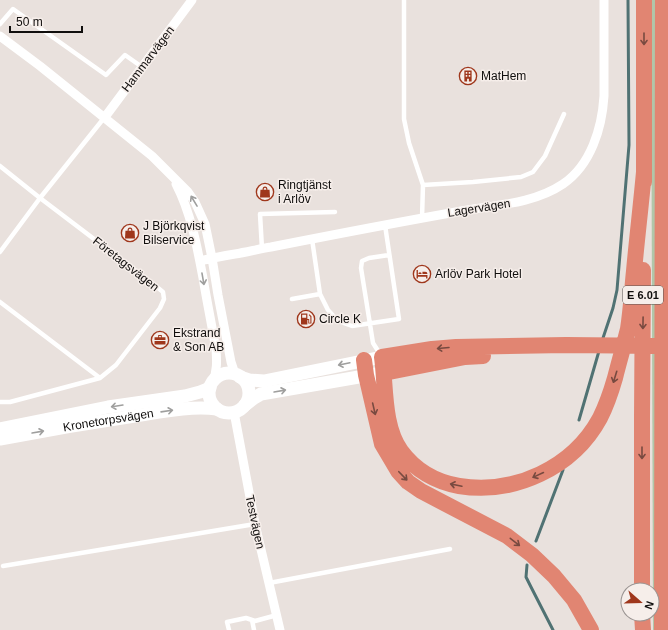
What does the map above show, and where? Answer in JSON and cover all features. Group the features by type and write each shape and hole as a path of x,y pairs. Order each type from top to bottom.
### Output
{"highway":[{"name":"E 6.01","path":"642,582 644,0"},
{"name":"E 6.01","path":"662,630 663,0"},
{"path":"644,172 628,328 617,370 606,404 595,427 575,450 559,463 543,473 525,480 494,487 466,487 434,479 426,474 411,463 400,450 392,435 388,414 383,365 566,348 668,346"},
{"path":"566,348 668,351"},
{"path":"365,368 382,444 398,471 408,482 421,491 460,510 506,536 532,555 554,576 574,600 591,630"},
{"path":"662,570 668,515"}],"main road":[{"path":"365,368 262,394 254,398 240,410 234,412 222,412 213,405 210,400 209,394 211,385 219,376 227,374 256,381 264,381 383,365"},
{"path":"238,376 246,383 248,390 248,398 245,405"},
{"name":"Kronetorpsvägen","path":"0,429 108,407 185,396 200,392 211,385"},
{"name":"Kronetorpsvägen","path":"0,438 114,419 180,410 204,408 217,409"}],"street":[{"name":"Hammarvägen","path":"105,117 192,0"},
{"name":"Lagervägen","path":"200,261 422,218 532,199 562,184 577,171 588,156 593,146 603,110 604,0"},
{"path":"0,36 105,117 152,156 188,192 195,202 205,224 231,362 238,376"},
{"path":"172,176 182,194 193,229 200,261 216,350 216,368 211,385"},
{"name":"Testvägen","path":"234,412 255,524 280,630"}],"lane":[{"path":"404,0 404,119 423,184 422,218"},
{"path":"0,24 13,9 106,75 125,55 142,67"},
{"path":"423,184 473,182 520,177 533,172 544,156 564,114"},
{"path":"0,252 40,198 105,117"},
{"name":"Företagsvägen","path":"0,166 152,283 163,292 164,299 160,308 116,365 100,378 10,402 0,402"},
{"path":"262,249 260,214 335,212"},
{"path":"312,239 320,294 328,310 338,321 352,326 398,319 385,225"},
{"path":"383,365 372,343 361,268 362,262 369,258 389,255"},
{"path":"292,299 320,294"},
{"path":"0,302 100,378"},
{"path":"3,566 255,524"},
{"path":"269,583 450,548"},
{"path":"229,630 227,622 246,618 254,621 277,615"},
{"path":"252,620 254,630"}],"green space":[{"path":"651,0 657,0 659,582 653,582"},
{"path":"653,622 659,622 659,630 653,630"}],"waterway":[{"path":"602,341 613,308 617,290 629,145 628,0"},
{"path":"579,420 599,351"},
{"path":"536,541 563,470"},
{"path":"527,565 526,577 553,630"}],"place":[{"name":"MatHem","path":"468,76"},
{"name":"Ringtjänst i Arlöv","path":"265,192"},
{"name":"J Björkqvist Bilservice","path":"130,233"},
{"name":"Arlöv Park Hotel","path":"422,274"},
{"name":"Circle K","path":"306,319"},
{"name":"Ekstrand & Son AB","path":"160,340"}]}
